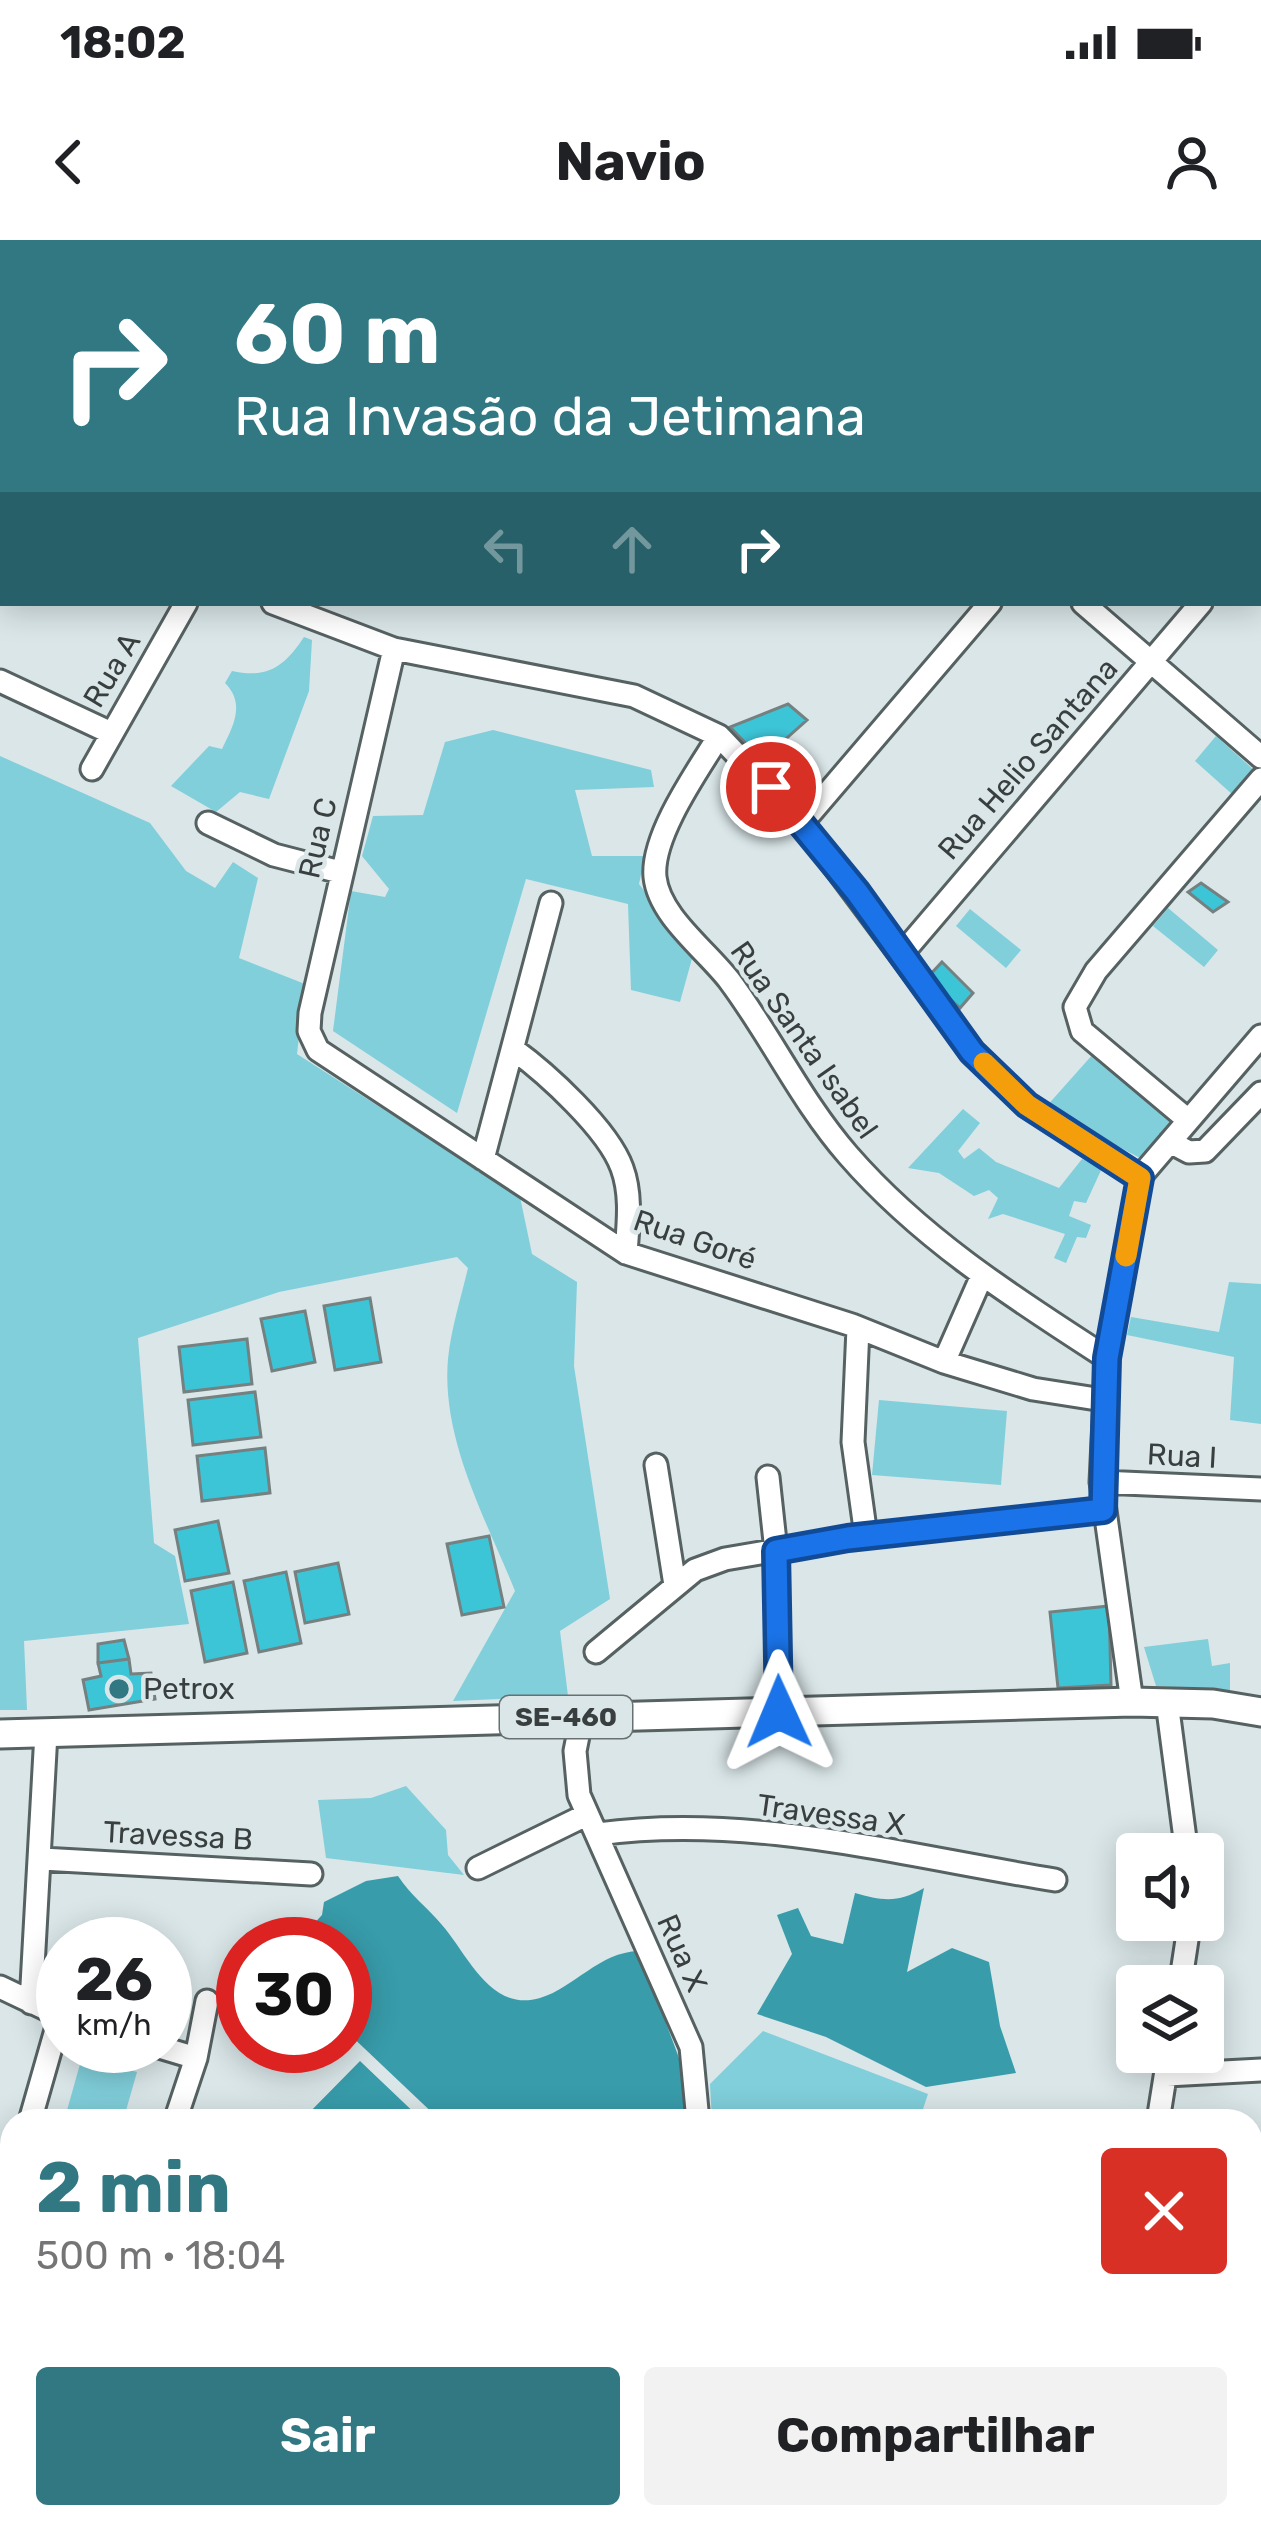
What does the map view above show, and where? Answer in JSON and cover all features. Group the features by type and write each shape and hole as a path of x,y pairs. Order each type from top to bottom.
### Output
{"main road":[{"name":"SE-460","path":"0,1734 1132,1702 1261,1712"}],"street":[{"name":"Rua A","path":"92,769 184,606"},
{"path":"281,606 394,649 634,697 719,736 802,824 949,1026 1027,1105 1140,1178"},
{"path":"802,824 987,606"},
{"path":"1087,606 1261,758"},
{"name":"Rua Helio Santana","path":"901,955 1199,606"},
{"name":"Rua C","path":"313,1042 310,1013 394,649"},
{"path":"0,681 109,732"},
{"name":"Rua Santa Isabel","path":"719,736 685,792 661,845 655,865 659,895 729,981 848,1155 981,1278 1107,1358"},
{"path":"1188,1120 1082,1031 1075,1007 1096,971 1261,778"},
{"path":"208,824 274,854 340,872"},
{"path":"483,1159 551,903"},
{"path":"1132,1702 1101,1482 1107,1358 1140,1178 1261,1036"},
{"name":"Rua Goré","path":"313,1042 323,1055 626,1253 858,1328 944,1362 1033,1389 1103,1400"},
{"path":"513,1048 569,1100 616,1155 628,1196 626,1253"},
{"path":"1170,1142 1189,1152 1205,1151 1256,1105"},
{"path":"944,1362 981,1278"},
{"path":"858,1328 853,1442 866,1536"},
{"path":"656,1465 675,1585"},
{"path":"768,1477 776,1551 779,1712"},
{"name":"Rua I","path":"1101,1482 1261,1489"},
{"path":"596,1652 706,1565 866,1536 1103,1510"},
{"path":"1167,1702 1184,1833"},
{"name":"Rua X","path":"582,1716 575,1763 592,1824 691,2047 697,2109"},
{"path":"31,2003 46,1733"},
{"path":"478,1868 592,1824"},
{"name":"Travessa X","path":"592,1824 814,1838 1055,1880"},
{"name":"Travessa B","path":"42,1859 311,1874"},
{"path":"0,1987 36,2005"},
{"path":"180,2109 207,2001"},
{"path":"192,2057 196,2058"},
{"path":"1224,2067 1261,2069"},
{"path":"34,2109 45,2073"},
{"path":"1161,2109 1167,2073"}],"shaded area":[{"path":"304,637 312,640 309,691 269,799 240,792 216,812 171,786 209,746 222,749 236,715 235,699 225,683 232,671 256,673 274,668"},
{"path":"493,730 651,770 654,787 575,790 592,856 645,856 639,884 693,955 680,1002 631,990 628,904 526,879 457,1113 333,1031 351,891 385,897 389,889 362,856 373,816 423,815 445,742"},
{"path":"1216,736 1255,771 1233,795 1195,761"},
{"path":"0,756 150,823 186,871 215,888 233,862 258,878 239,958 305,984 297,1054 520,1197 532,1254 577,1282 574,1366 610,1599 560,1631 568,1696 453,1701 515,1591 468,1478 451,1419 448,1359 468,1268 457,1257 279,1292 138,1338 154,1543 175,1556 189,1624 24,1641 27,1710 0,1710"},
{"path":"1168,908 1218,950 1204,967 1153,926"},
{"path":"970,909 1021,950 1006,968 956,926"},
{"path":"1094,1053 1175,1123 1140,1158 1045,1108"},
{"path":"963,1109 980,1123 958,1151 964,1159 979,1148 996,1162 1059,1188 1082,1159 1103,1166 1086,1203 1074,1201 1069,1216 1091,1225 1086,1238 1077,1237 1066,1263 1054,1258 1065,1234 1003,1214 988,1219 998,1198 989,1190 974,1196 939,1173 908,1168"},
{"path":"1229,1282 1261,1284 1261,1424 1230,1420 1234,1357 1127,1335 1131,1317 1219,1332"},
{"path":"879,1400 1007,1411 1001,1485 872,1475"},
{"path":"1208,1639 1212,1666 1230,1663 1230,1691 1156,1686 1144,1647"},
{"path":"406,1786 446,1830 448,1855 464,1875 326,1858 318,1800 371,1798"},
{"path":"398,1876 482,1978 507,1997 522,2000 564,1987 611,1957 639,1951 691,2090 687,2109 428,2109 372,2056 372,1917 320,1917 324,1902 366,1881"},
{"path":"924,1888 907,1972 952,1948 989,1962 1000,2026 1016,2073 926,2087 826,2037 757,2014 792,1954 777,1915 798,1908 811,1936 843,1944 855,1893 890,1899"},
{"path":"763,2031 928,2094 923,2109 711,2109 710,2084"},
{"path":"372,2072 410,2109 313,2109 348,2073"},
{"path":"78,2073 137,2073 126,2109 67,2109"}],"building":[{"path":"788,704 807,720 762,760 730,727"},
{"path":"1201,883 1228,902 1213,912 1188,892"},
{"path":"942,962 973,993 960,1008 927,978"},
{"path":"370,1298 381,1362 335,1370 324,1306"},
{"path":"305,1311 315,1362 272,1371 261,1319"},
{"path":"247,1339 252,1384 184,1392 179,1347"},
{"path":"255,1392 261,1437 193,1445 188,1400"},
{"path":"265,1448 270,1493 202,1501 197,1456"},
{"path":"218,1521 229,1573 185,1581 175,1530"},
{"path":"489,1536 504,1607 462,1615 447,1544"},
{"path":"338,1563 349,1614 305,1623 295,1572"},
{"path":"286,1572 301,1643 259,1652 244,1581"},
{"path":"233,1582 247,1653 205,1662 191,1591"},
{"path":"1109,1606 1111,1685 1058,1688 1050,1612"},
{"path":"124,1640 129,1659 98,1663 98,1644"},
{"name":"Petrox","path":"129,1659 131,1674 151,1673 155,1699 89,1710 83,1680 101,1676 98,1663"}],"slow traffic":[{"path":"984,1063 1027,1105 1140,1178 1126,1256"}],"place":[{"name":"Petrox","path":"119,1689"}],"route":[{"path":"771,787 857,892 972,1052 1027,1105 1140,1178 1107,1358 1103,1510 848,1538 776,1551 779,1712"}]}
